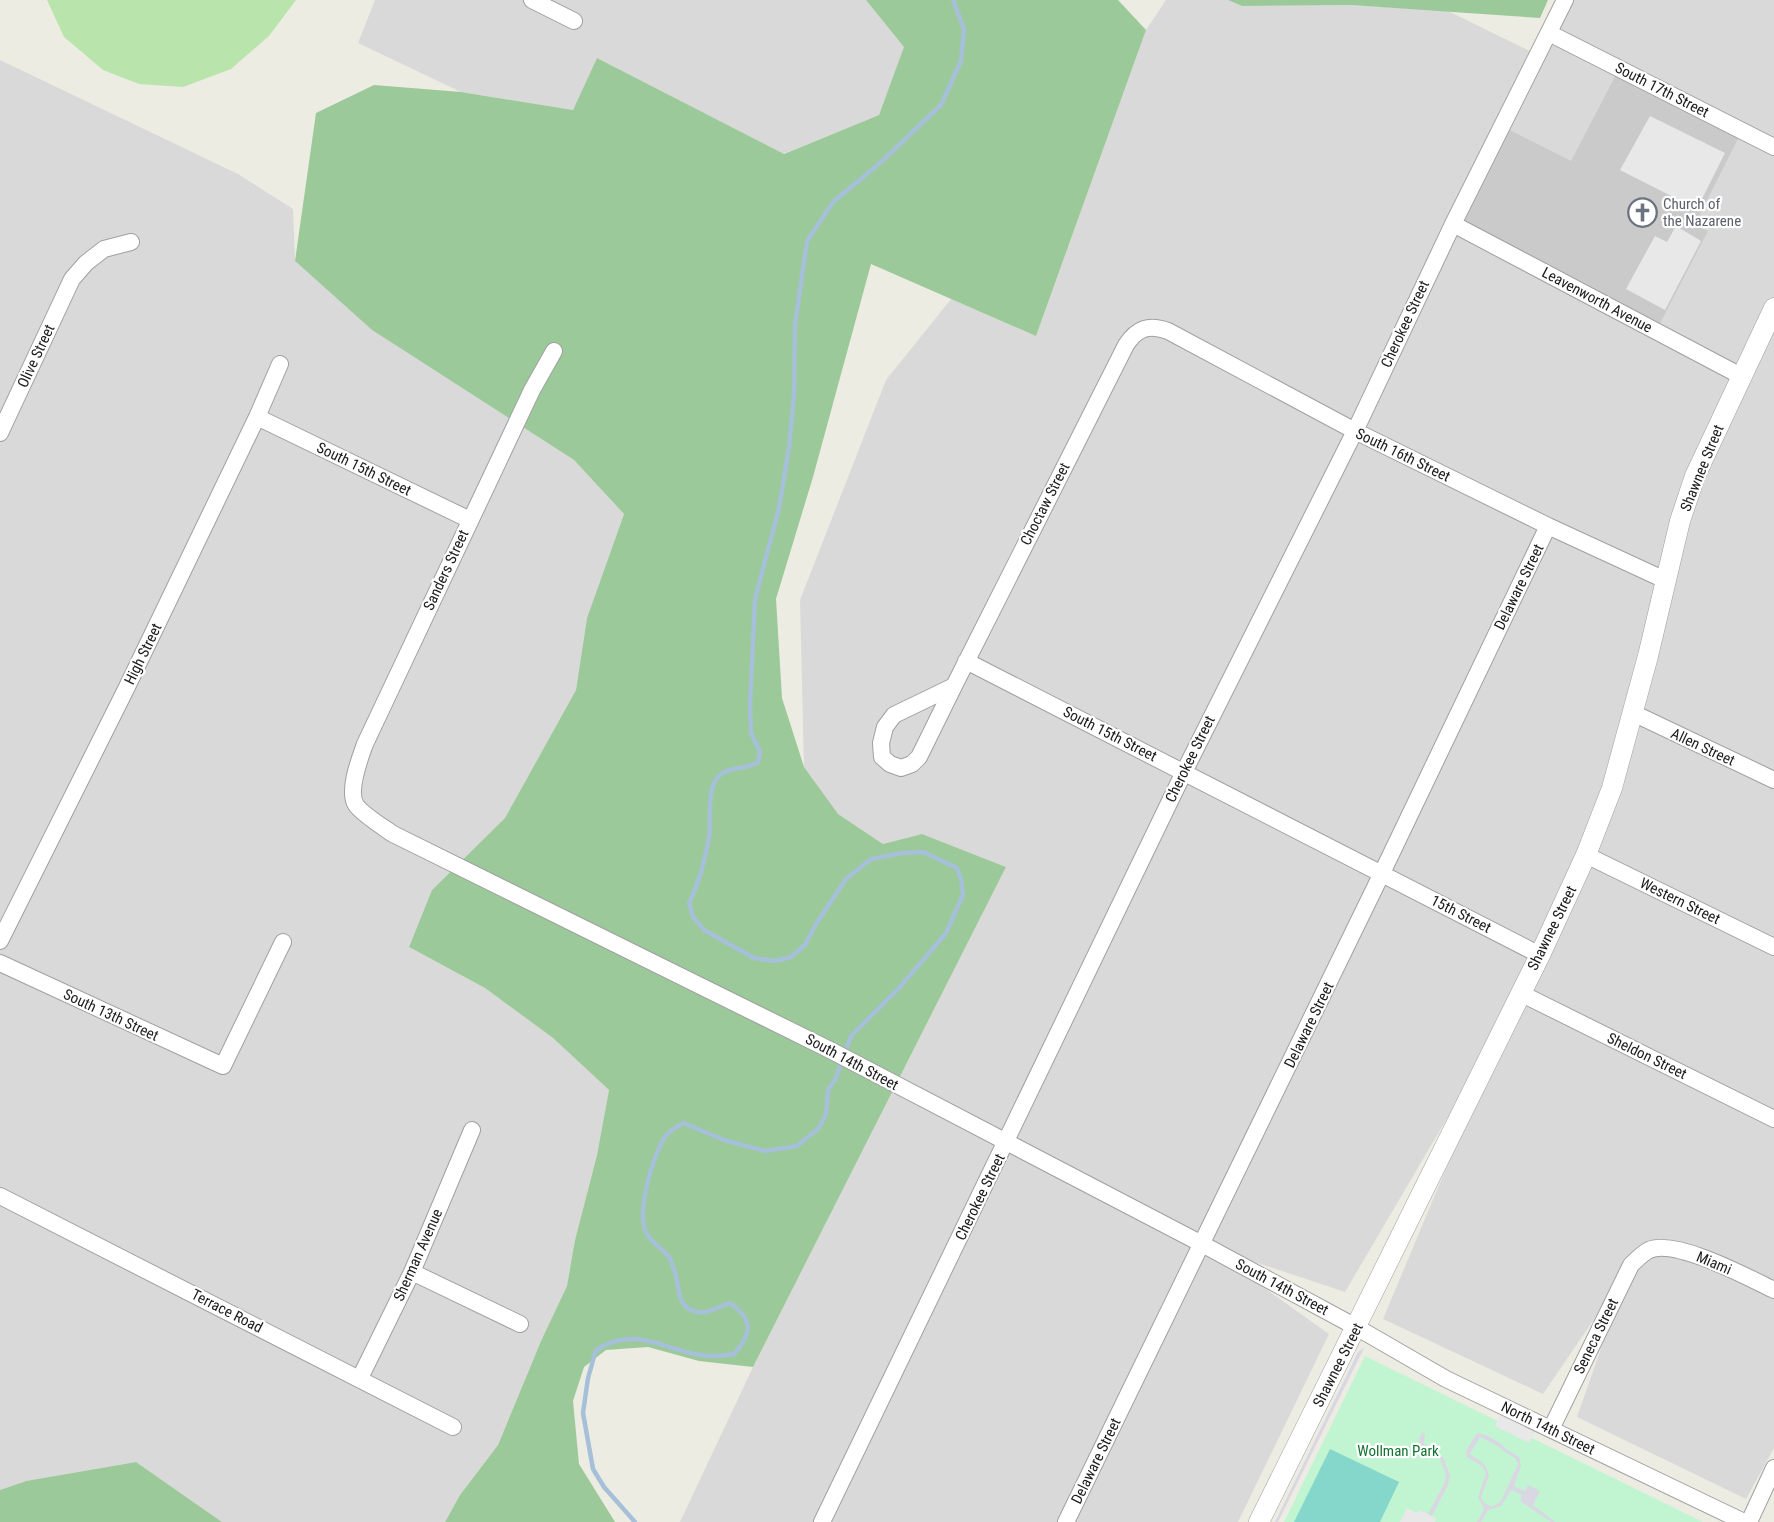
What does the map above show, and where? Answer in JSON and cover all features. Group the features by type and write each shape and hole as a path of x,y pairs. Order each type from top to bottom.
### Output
{"street":[{"path":"532,0 574,21"},
{"name":"Cherokee Street","path":"823,1522 1184,772 1355,431 1453,224 1565,0"},
{"name":"South 17th Street","path":"1549,33 1774,147"},
{"name":"Leavenworth Avenue","path":"1453,224 1741,376"},
{"name":"Olive Street","path":"0,433 72,279 86,263 104,249 131,242"},
{"name":"Shawnee Street","path":"1259,1522 1540,955 1586,855 1612,788 1633,713 1680,520 1695,476 1774,308"},
{"name":"South 16th Street","path":"1144,328 1156,327 1168,331 1355,431 1548,526 1665,580"},
{"name":"Choctaw Street","path":"954,686 894,715 885,728 881,742 882,757 890,764 901,768 912,764 918,757 954,686 966,661 1126,345 1133,334 1144,328"},
{"name":"Sanders Street","path":"353,794 356,767 365,744 532,390 554,351"},
{"name":"High Street","path":"0,941 126,689 257,417 280,364"},
{"name":"South 15th Street","path":"257,417 470,520"},
{"name":"Delaware Street","path":"1066,1522 1548,526"},
{"name":"South 15th Street","path":"966,661 1382,873"},
{"name":"Allen Street","path":"1633,713 1774,780"},
{"name":"South 14th Street","path":"353,794 356,804 393,834 832,1051 1356,1327"},
{"name":"Western Street","path":"1586,855 1774,947"},
{"name":"15th Street","path":"1382,873 1540,955"},
{"name":"South 13th Street","path":"0,963 223,1066 283,942"},
{"name":"Sheldon Street","path":"1520,993 1774,1119"},
{"name":"Sherman Avenue","path":"360,1378 412,1272 472,1130"},
{"name":"Terrace Road","path":"0,1196 453,1427"},
{"name":"Miami","path":"1650,1249 1671,1249 1697,1255 1774,1290"},
{"name":"Seneca Street","path":"1551,1429 1631,1265 1650,1249"},
{"path":"412,1272 520,1324"},
{"name":"North 14th Street","path":"1356,1327 1446,1379 1744,1522"},
{"path":"1749,1522 1774,1468"}],"shaded area":[{"path":"375,0 866,0 905,47 879,115 783,154 597,58 573,110 461,92 358,43"},
{"path":"1166,0 1228,0 1242,6 1351,5 1448,11 1538,55 1565,0 1774,0 1774,1448 1746,1499 1577,1417 1629,1268 1543,1394 1383,1319 1517,999 1345,1292 1204,1245 1329,1334 1238,1522 680,1522 753,1367 1006,867 922,834 883,844 837,814 804,767 800,600 886,380 951,299 1036,336 1146,30"},
{"path":"0,60 238,174 293,209 295,261 372,330 574,460 624,514 587,618 576,690 505,818 432,890 409,947 485,988 553,1038 609,1090 597,1155 575,1240 567,1286 541,1341 498,1445 460,1495 445,1522 222,1522 136,1462 26,1481 0,1490"},
{"path":"1619,69 1742,131 1695,224 1708,231 1656,331 1453,224 1502,126 1571,161"},
{"path":"1650,116 1725,153 1697,209 1620,170"},
{"path":"1676,226 1701,241 1665,310 1626,289 1655,236 1667,242"},
{"path":"1364,1348 1278,1522 1275,1522 1358,1352"},
{"path":"1502,1411 1537,1428 1529,1443 1495,1426"},
{"path":"1422,1432 1425,1434 1424,1444 1443,1457 1450,1475 1448,1485 1432,1516 1428,1514 1444,1484 1446,1474 1440,1459 1421,1446 1419,1440"},
{"path":"1477,1433 1500,1443 1519,1457 1521,1466 1514,1486 1525,1491 1528,1485 1540,1491 1533,1505 1555,1522 1551,1522 1520,1501 1522,1495 1511,1490 1501,1506 1488,1510 1481,1522 1477,1522 1484,1509 1478,1497 1486,1473 1482,1466 1467,1457 1466,1451","holes":["1480,1437 1515,1458 1518,1464 1501,1501 1492,1507 1483,1502 1481,1497 1489,1476 1487,1469 1483,1463 1470,1454"]},
{"path":"1330,1449 1399,1482 1380,1522 1294,1522"},
{"path":"1407,1508 1417,1513 1420,1510 1436,1518 1435,1522 1400,1522"}],"green space":[{"path":"47,0 296,0 269,36 231,69 183,87 139,84 103,70 64,37"},
{"path":"866,0 1118,0 1146,30 1036,336 871,264 813,477 776,599 782,698 804,767 838,814 883,844 922,834 1006,867 753,1367 699,1361 648,1347 606,1350 584,1367 573,1401 579,1464 615,1522 445,1522 460,1495 498,1445 541,1341 567,1286 575,1240 597,1155 609,1090 553,1038 485,988 409,947 432,890 505,818 576,690 587,618 624,514 574,460 372,330 295,261 316,113 374,85 461,92 573,110 597,58 784,154 879,115 904,47"},
{"path":"1228,0 1548,0 1540,18 1351,5 1242,6"},
{"name":"Wollman Park","path":"1365,1356 1703,1522 1284,1522"},
{"path":"136,1462 222,1522 0,1522 0,1490 26,1481"}],"waterway":[{"path":"845,1053 851,1036 900,987 946,933 963,895 957,868 923,852 902,853 871,859 846,879 805,945 791,957 775,961 754,958 704,930 693,917 689,903 706,854 710,830 711,795 715,780 725,772 758,762 760,752 751,733 750,705 755,599 779,508 789,447 794,394 795,325 807,241 833,202 880,163 941,105 961,61 964,29 953,0"},
{"path":"635,1522 604,1487 593,1469 583,1413 588,1378 596,1350 611,1342 626,1339 653,1342 695,1354 710,1356 734,1354 744,1340 748,1327 743,1315 730,1303 701,1312 686,1307 681,1298 669,1257 647,1234 644,1225 644,1199 660,1145 669,1133 683,1123 724,1140 765,1151 797,1146 819,1128 826,1114 828,1090 836,1078 842,1061"}],"place":[{"name":"Church of the Nazarene","path":"1642,213"}]}
